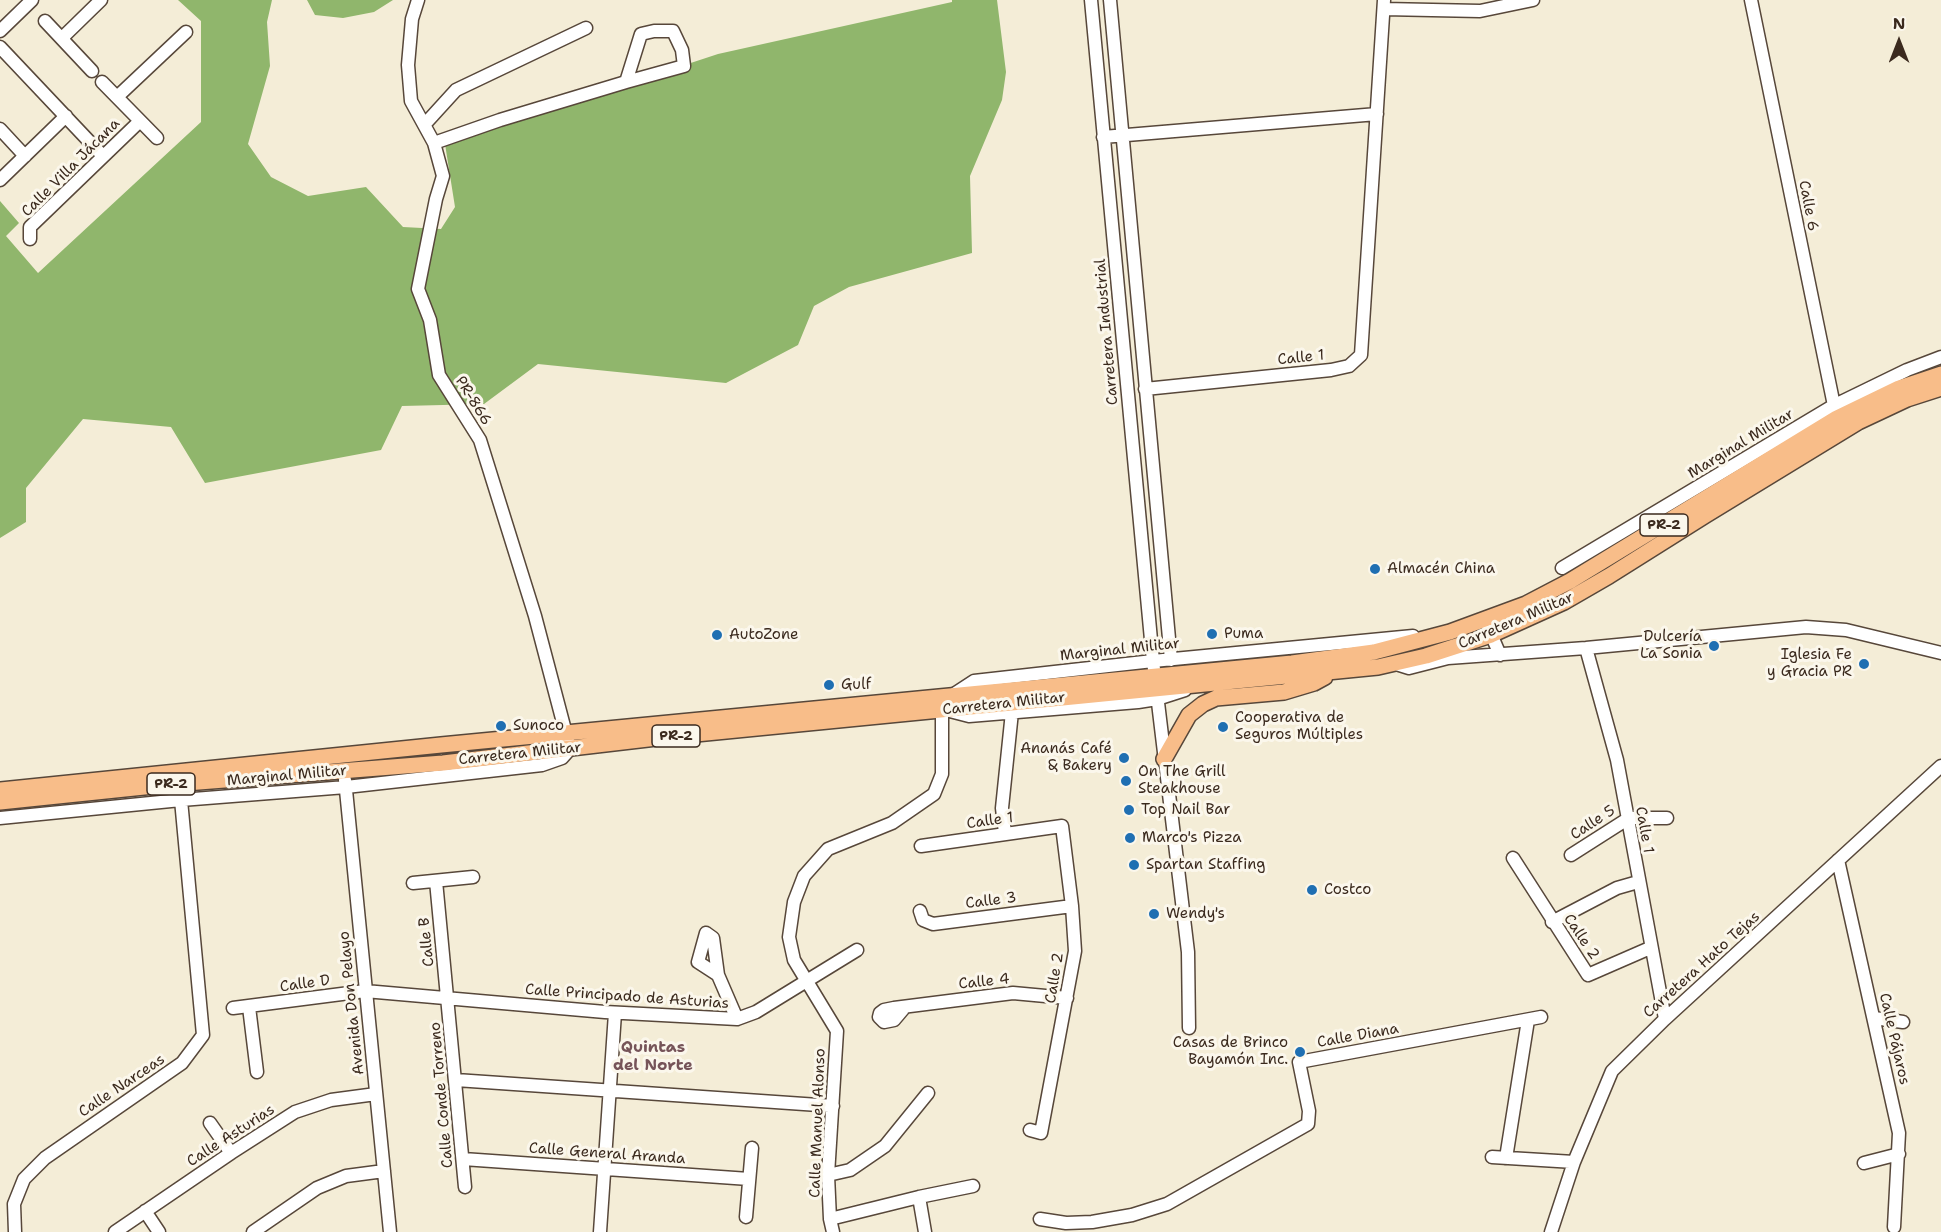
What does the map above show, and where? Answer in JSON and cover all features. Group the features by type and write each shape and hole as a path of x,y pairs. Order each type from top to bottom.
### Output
{"main road":[{"name":"Carretera Militar","path":"0,790 566,734 946,703 1155,682 1384,650 1450,633 1526,604 1602,561 1837,419 1899,388 1941,374"},
{"name":"Carretera Militar","path":"1155,682 1201,685 1371,668 1426,656 1491,635 1584,591 1837,419 1886,408 1941,388"},
{"path":"1164,759 1189,716 1203,704 1216,698 1284,692 1314,683 1335,672"},
{"name":"Carretera Militar","path":"0,802 173,784 345,779 946,703"}],"street":[{"path":"0,31 32,0"},
{"path":"62,38 102,0"},
{"name":"PR-866","path":"418,0 412,19 408,65 411,101 434,143 443,176 436,199 418,289 430,320 439,375 480,440 535,616 570,749"},
{"name":"Carretera Industrial","path":"1091,0 1155,682 1188,952 1189,1028"},
{"path":"1110,0 1171,660"},
{"path":"1384,4 1480,11 1533,0"},
{"name":"Calle 6","path":"1751,0 1837,419"},
{"name":"Calle 1","path":"1145,389 1332,370 1349,366 1360,355 1384,4"},
{"path":"45,21 92,71"},
{"path":"425,124 456,90 586,28"},
{"path":"434,143 500,120 684,66 682,50 673,31 641,34 626,82"},
{"path":"117,97 186,32"},
{"path":"3,50 104,156"},
{"path":"102,82 157,138"},
{"path":"1103,137 1377,114"},
{"path":"0,180 66,116"},
{"name":"Calle Villa Jácana","path":"30,239 30,227 140,121"},
{"path":"0,129 25,156"},
{"name":"Marginal Militar","path":"1562,568 1604,543 1837,419 1906,369 1941,357"},
{"path":"1602,561 1604,543"},
{"path":"1485,620 1500,655"},
{"path":"1393,663 1409,668 1448,658 1586,648 1806,627 1846,630 1941,653"},
{"name":"Marginal Militar","path":"1155,682 974,681 946,703 969,716 1121,703 1155,682 1171,660 1450,633"},
{"name":"Calle 1","path":"1586,648 1617,760 1650,948 1665,1019"},
{"name":"Calle Manuel Alonso","path":"833,1232 830,1219 828,1175 837,1031 794,960 789,937 794,902 804,876 828,849 892,824 934,794 942,774 946,703"},
{"path":"1121,703 1146,709 1154,715 1160,725"},
{"path":"1005,833 1002,808 1012,712"},
{"name":"Avenida Don Pelayo","path":"340,756 345,779 390,1232"},
{"name":"Carretera Hato Tejas","path":"1551,1232 1574,1162 1612,1071 1665,1019 1838,860 1940,770"},
{"name":"Marginal Militar","path":"0,818 216,797 345,779"},
{"path":"173,784 216,797"},
{"name":"Calle Narceas","path":"15,1232 14,1204 24,1179 45,1158 182,1064 203,1035 181,800"},
{"name":"Calle 5","path":"1571,855 1627,819 1667,818"},
{"name":"Calle 1","path":"921,846 1062,826"},
{"name":"Calle 2","path":"1036,1132 1067,998 1075,951 1062,826"},
{"name":"Calle 2","path":"1513,858 1588,975 1650,948"},
{"name":"Calle Pájaros","path":"1838,860 1899,1133 1894,1227"},
{"path":"413,883 473,877"},
{"name":"Calle B","path":"436,881 448,999"},
{"path":"1552,921 1617,888 1638,882"},
{"name":"Calle 3","path":"920,911 923,920 933,924 1072,906"},
{"name":"Calle Principado de Asturias","path":"448,999 615,1013 737,1019 756,1012 857,950"},
{"path":"718,975 737,1019"},
{"name":"Calle D","path":"233,1008 365,991 448,999"},
{"name":"Calle 4","path":"905,1007 1013,993 1067,998"},
{"name":"Calle Conde Torreno","path":"448,999 465,1187"},
{"path":"249,1007 257,1072"},
{"path":"600,1232 615,1013"},
{"path":"1506,1158 1528,1020 1541,1017"},
{"path":"1874,1018 1903,1022"},
{"name":"Calle Diana","path":"1040,1219 1066,1223 1092,1222 1132,1215 1167,1204 1308,1124 1309,1112 1299,1062 1528,1020"},
{"path":"456,1080 833,1106"},
{"path":"828,1175 850,1170 885,1146 928,1093"},
{"name":"Calle Asturias","path":"115,1232 295,1112 331,1100 376,1094"},
{"path":"210,1123 231,1153"},
{"path":"745,1217 752,1148"},
{"path":"1864,1163 1899,1154"},
{"path":"1492,1157 1574,1162"},
{"name":"Calle General Aranda","path":"463,1159 749,1179"},
{"path":"253,1232 317,1188 346,1176 384,1171"},
{"path":"830,1219 973,1186"},
{"path":"919,1197 924,1232"},
{"path":"145,1211 159,1232"}],"green space":[{"path":"178,0 272,0 267,22 270,66 248,144 271,177 308,196 366,187 403,227 441,229 455,207 445,144 718,54 952,2 952,0 997,0 1006,72 1002,100 970,176 972,253 849,287 814,306 798,345 726,383 538,364 484,404 402,406 381,450 205,483 171,427 83,419 26,488 26,522 0,538 0,201 19,223 6,236 38,273 201,122 201,21"},
{"path":"307,0 393,0 374,12 343,18 315,15"}],"place":[{"name":"Almacén China","path":"1375,569"},
{"name":"Puma","path":"1212,634"},
{"name":"AutoZone","path":"717,635"},
{"name":"Dulcería La Sonia","path":"1714,646"},
{"name":"Iglesia Fe y Gracia PR","path":"1864,664"},
{"name":"Gulf","path":"829,685"},
{"name":"Sunoco","path":"501,726"},
{"name":"Cooperativa de Seguros Múltiples","path":"1223,727"},
{"name":"Ananás Café & Bakery","path":"1124,758"},
{"name":"On The Grill Steakhouse","path":"1126,781"},
{"name":"Top Nail Bar","path":"1129,810"},
{"name":"Marco's Pizza","path":"1130,838"},
{"name":"Spartan Staffing","path":"1134,865"},
{"name":"Costco","path":"1312,890"},
{"name":"Wendy's","path":"1154,914"},
{"name":"Casas de Brinco Bayamón Inc.","path":"1300,1052"}],"district":[{"name":"Quintas del Norte","path":"653,1057"}]}
